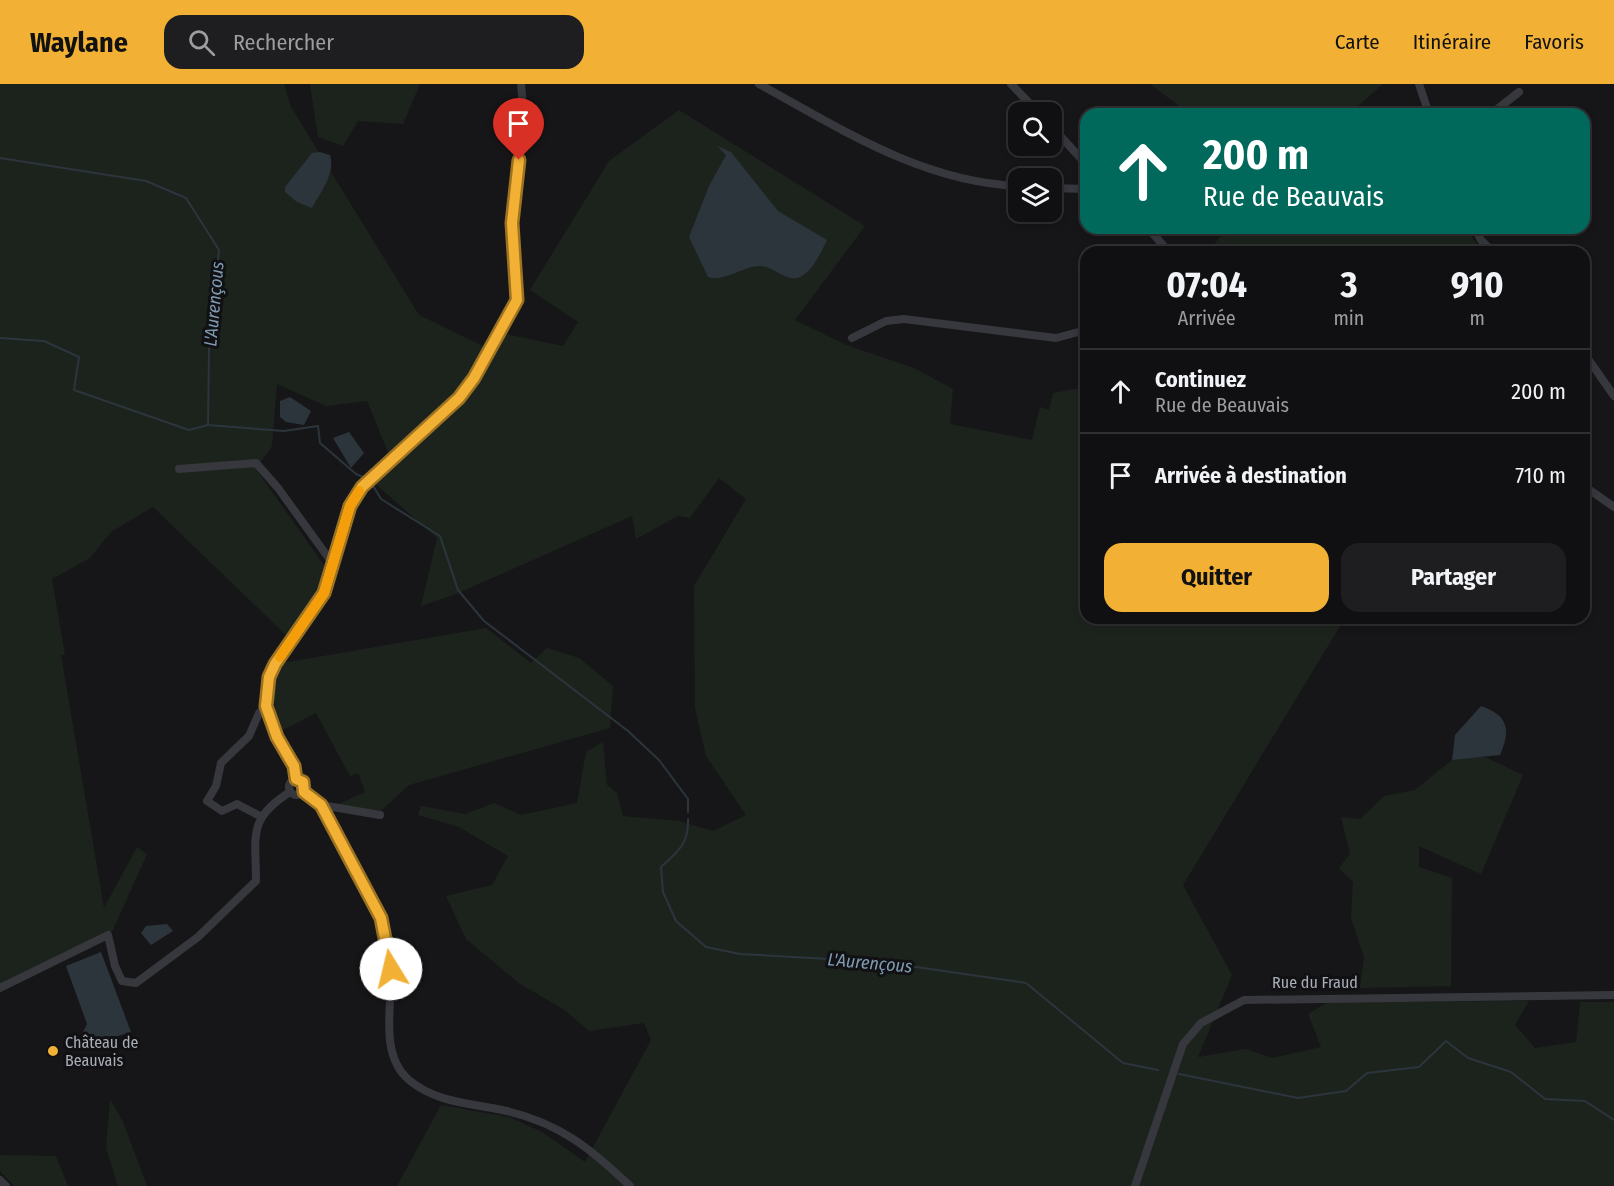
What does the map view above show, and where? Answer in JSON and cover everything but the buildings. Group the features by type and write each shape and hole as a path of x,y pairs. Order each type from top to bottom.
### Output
{"street":[{"path":"296,779 294,766 277,737 266,706 269,677 275,664 324,593 350,506 362,487 459,398 474,378 517,300 512,223 524,118 521,84"},
{"path":"759,84 880,150 959,180 1008,185"},
{"path":"1011,84 1028,102"},
{"path":"1419,84 1427,108"},
{"path":"1499,108 1519,92"},
{"path":"1062,138 1080,157"},
{"path":"1062,188 1080,189"},
{"path":"1478,234 1487,246"},
{"path":"852,338 886,321 904,319 1056,338 1080,332"},
{"path":"1590,362 1614,396"},
{"path":"179,469 256,463 278,488 333,564"},
{"path":"1590,490 1614,507"},
{"path":"260,816 237,804 222,811 207,801 216,786 221,763 249,736 259,713 266,706"},
{"path":"290,792 289,784 296,779"},
{"path":"296,779 303,782 304,792 321,805 381,918 391,969 390,1042 396,1065 408,1079 428,1093 459,1103 508,1112 574,1137 593,1151 630,1186"},
{"path":"0,988 108,935 115,966 122,981 136,983 198,937 256,881 256,823 260,816 290,792"},
{"path":"290,792 297,796 304,792"},
{"path":"321,805 380,815"},
{"name":"Rue du Fraud","path":"1135,1186 1183,1044 1201,1023 1244,999 1614,995"},
{"path":"0,1180 6,1186"}],"shaded area":[{"path":"0,84 284,84 291,107 419,315 493,351 505,334 563,346 578,322 530,290 609,161 679,110 865,226 795,320 846,345 914,368 953,389 950,424 1032,440 1040,407 1049,410 1053,393 1080,388 1080,624 1341,624 1183,885 1232,975 1198,1057 1246,1049 1272,1058 1321,1047 1308,1014 1328,1002 1529,1001 1515,1025 1535,1048 1576,1042 1580,1002 1614,1002 1614,1186 397,1186 441,1105 509,1117 542,1132 585,1162 651,1040 644,1023 589,1031 563,1009 520,984 466,939 446,896 492,885 508,856 459,827 418,815 421,806 465,814 494,803 521,815 577,803 586,752 603,742 607,785 617,793 623,816 679,821 713,831 746,815 706,756 695,708 694,586 746,499 719,478 690,518 678,516 636,539 632,516 456,594 421,606 437,538 373,482 392,462 367,401 326,406 277,384 272,446 256,469 326,568 321,590 288,637 153,507 111,532 90,558 52,579 65,655 61,655 104,908 137,847 147,854 112,932 0,985"},
{"path":"310,84 420,84 403,124 358,121 343,146 318,137"},
{"path":"1150,84 1383,84 1356,108 1182,108"},
{"path":"717,146 731,152 778,211 827,240 816,261 805,274 790,278 766,267 754,266 720,278 708,277 689,237 709,186 726,155"},
{"path":"320,152 330,155 331,169 312,208 297,202 285,192 285,187 312,153"},
{"path":"1222,234 1471,234 1479,246 1213,246"},
{"path":"290,397 311,411 304,425 286,422 280,417 280,401"},
{"path":"349,432 364,453 351,468 333,438"},
{"path":"486,628 531,663 547,648 579,658 613,686 610,728 409,785 381,811 337,805 365,792 358,773 350,776 316,713 281,731 274,705 273,688 282,663"},
{"path":"1481,706 1497,714 1505,725 1505,738 1500,755 1452,760 1455,735"},
{"path":"1485,757 1523,775 1481,874 1419,846 1419,867 1452,878 1451,986 1360,988 1364,957 1351,918 1353,882 1339,868 1350,854 1341,817 1360,819 1384,796 1415,790 1452,760"},
{"path":"167,924 173,931 151,945 141,933 146,926"},
{"path":"101,952 131,1032 89,1045 83,1032 87,1024 66,966"},
{"path":"110,1099 123,1122 147,1186 118,1186 106,1148"},
{"path":"0,1155 56,1156 68,1186 14,1186 0,1171"}],"waterway":[{"name":"L'Aurençous","path":"0,158 146,181 186,198 219,250 209,349 208,425 284,431 318,426 320,443 356,474 365,478"},
{"path":"0,338 44,341 79,357 74,390 189,430 208,425"},
{"name":"L'Aurençous","path":"372,484 381,499 440,536 458,590 484,621 628,731 659,760 688,799 688,812"},
{"name":"L'Aurençous","path":"688,819 687,835 684,841 673,857 661,867 663,892 676,921 706,947 740,954 882,962 1026,983 1123,1063 1158,1070"},
{"name":"L'Aurençous","path":"1179,1074 1298,1098 1346,1091 1367,1073 1419,1067 1446,1041 1468,1058 1511,1072 1545,1099 1585,1101 1614,1120"}],"slow traffic":[{"path":"280,657 324,593 350,506 359,491"}],"place":[{"name":"Château de Beauvais","path":"53,1051"}],"route":[{"path":"391,969 389,949 381,918 321,805 304,792 306,787 303,782 296,779 294,766 277,737 266,706 269,677 275,664 324,593 350,506 362,487 459,398 474,378 517,300 512,223 519,160"}]}
